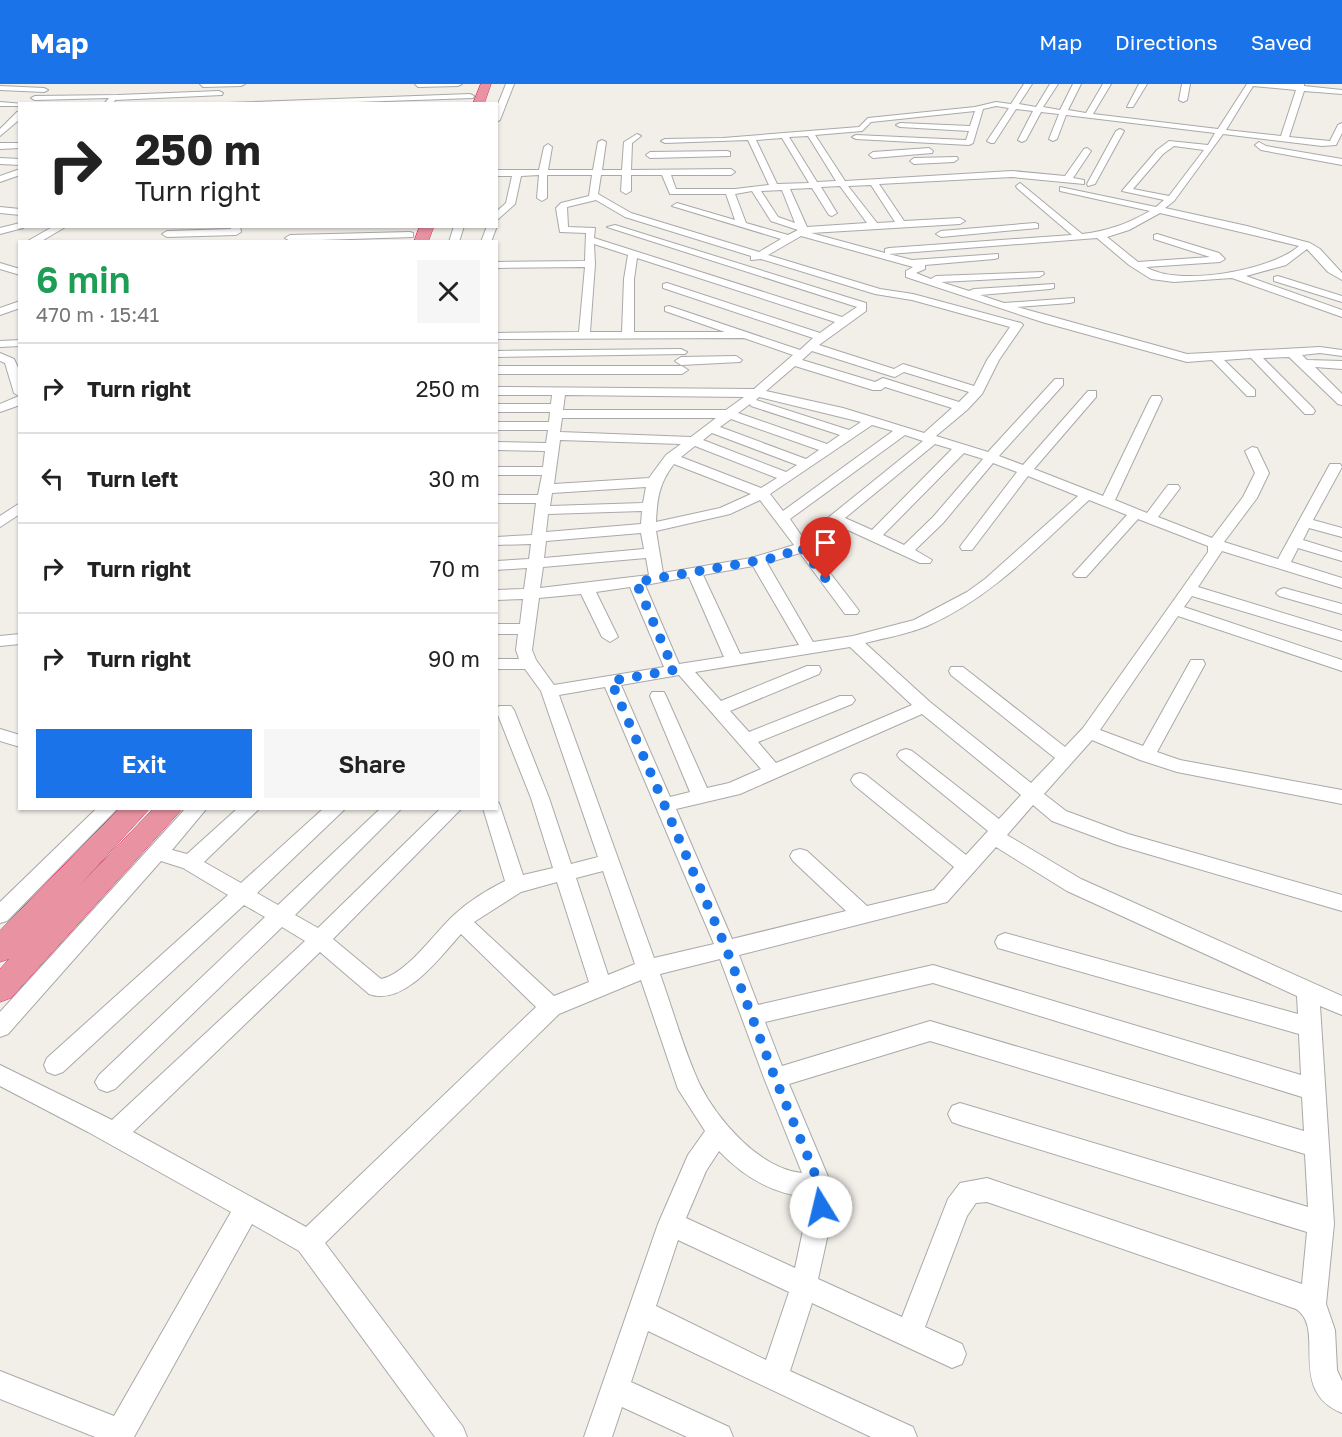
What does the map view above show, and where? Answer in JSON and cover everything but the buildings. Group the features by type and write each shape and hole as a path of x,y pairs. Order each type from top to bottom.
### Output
{"highway":[{"path":"470,98 486,84"},
{"path":"491,102 498,84"},
{"path":"0,950 135,810"},
{"path":"0,989 168,810"}],"street":[{"path":"195,94 200,85 241,84"},
{"path":"418,85 458,84"},
{"path":"498,115 510,84"},
{"path":"992,141 1028,84"},
{"path":"1022,141 1044,98 1054,84"},
{"path":"1053,139 1063,111 1077,84"},
{"path":"1089,114 1107,84"},
{"path":"1130,105 1143,84"},
{"path":"1183,100 1186,84"},
{"path":"873,252 1080,237 1119,231 1158,210 1171,199 1210,148 1252,84 1301,86 1342,92"},
{"path":"33,101 44,90 54,85"},
{"path":"1284,139 1287,124 1301,94 1301,86"},
{"path":"0,88 44,90"},
{"path":"337,99 341,89"},
{"path":"33,101 111,101 248,92"},
{"path":"258,102 337,99 361,95 470,98"},
{"path":"0,104 18,104"},
{"path":"928,151 919,135 923,123 978,112 996,104 1330,144 1333,143 1342,125"},
{"path":"954,159 881,164 865,147 861,130 868,120 978,112"},
{"path":"873,155 971,147 971,137 978,112"},
{"path":"1,132 18,116"},
{"path":"1,132 18,130"},
{"path":"861,130 971,137"},
{"path":"729,163 649,151 751,138 861,130 971,137"},
{"path":"1065,184 1095,185 1120,131"},
{"path":"810,133 832,170 845,184 874,226"},
{"path":"784,135 832,213"},
{"path":"865,147 919,135"},
{"path":"626,191 628,142 637,136"},
{"path":"1264,136 1259,144 1261,147 1342,162"},
{"path":"751,138 809,235 914,263 921,267 908,273 926,280 1046,320 1190,358 1255,356 1320,350 1342,353"},
{"path":"665,141 723,142"},
{"path":"594,198 602,142"},
{"path":"723,142 739,190"},
{"path":"1171,199 1123,190 1160,152 1172,143 1210,148"},
{"path":"0,146 18,145"},
{"path":"542,198 543,174 548,147"},
{"path":"1065,184 1087,151"},
{"path":"0,161 18,162"},
{"path":"498,174 648,173 666,168 729,163"},
{"path":"666,168 673,192 1018,174 1306,245 1314,249 1330,269 1342,278"},
{"path":"886,170 898,182"},
{"path":"0,179 18,173"},
{"path":"498,216 510,204 517,174"},
{"path":"874,183 901,224"},
{"path":"1020,186 1080,237"},
{"path":"755,188 774,219 804,229 960,221"},
{"path":"739,190 730,195 742,225"},
{"path":"498,595 531,594 657,579 779,557 801,547 929,439 963,407 978,391 993,360 1017,325 914,297 879,292 638,218 594,198 564,205 561,208 563,230 591,229 584,336"},
{"path":"1088,204 1120,213"},
{"path":"677,206 790,239"},
{"path":"0,210 18,212"},
{"path":"1131,216 1142,219"},
{"path":"590,235 638,218"},
{"path":"0,231 18,226"},
{"path":"933,234 1035,226"},
{"path":"612,227 862,305 862,309 821,337 752,397 671,458 655,482 650,507 648,529 657,579"},
{"path":"35,240 59,228"},
{"path":"167,235 236,232 235,228"},
{"path":"714,279 790,239 804,229"},
{"path":"590,235 633,253 845,322"},
{"path":"1099,235 1153,276 1161,278 1233,275 1254,271 1295,256 1306,245"},
{"path":"290,238 413,236"},
{"path":"1138,265 1220,259 1215,255 1156,237"},
{"path":"834,241 867,239"},
{"path":"628,336 629,279 633,253"},
{"path":"914,263 1004,256"},
{"path":"498,265 590,264"},
{"path":"670,265 667,286 676,339 680,391"},
{"path":"0,266 18,271"},
{"path":"1254,271 1342,299"},
{"path":"926,280 1040,274"},
{"path":"1233,275 1342,314"},
{"path":"667,286 821,337"},
{"path":"965,292 1050,286"},
{"path":"1000,304 1070,300"},
{"path":"0,312 18,305"},
{"path":"498,354 744,335 801,354 877,387 883,382 963,407"},
{"path":"498,370 676,339 744,335"},
{"path":"498,336 628,336 734,344"},
{"path":"676,339 736,360"},
{"path":"0,344 18,344"},
{"path":"1292,353 1342,401"},
{"path":"801,354 896,373 903,368 978,391"},
{"path":"1255,356 1309,411"},
{"path":"1215,357 1251,393"},
{"path":"7,360 18,388"},
{"path":"1304,363 1342,365"},
{"path":"906,551 938,520 1059,382"},
{"path":"498,391 680,391 752,397 839,411 991,457 1215,544 1342,583"},
{"path":"559,392 524,650 530,664 540,674 549,691 690,1089 719,1131 752,1166 781,1181 820,1186"},
{"path":"967,547 1025,471 1092,394"},
{"path":"752,397 849,434"},
{"path":"1107,503 1156,399"},
{"path":"0,408 18,401"},
{"path":"498,409 554,426 694,441 786,477"},
{"path":"498,426 554,426 729,414 828,449"},
{"path":"498,541 539,535 648,529 726,510 761,494 870,421"},
{"path":"498,445 554,426"},
{"path":"711,428 806,464"},
{"path":"781,519 902,431"},
{"path":"873,537 961,448"},
{"path":"308,1242 551,1006 646,969 940,896 1089,732 1176,610 1215,552 1215,544 1250,498 1263,473 1252,451"},
{"path":"671,458 761,494 851,611"},
{"path":"1282,565 1335,467"},
{"path":"498,471 549,471"},
{"path":"545,499 655,482"},
{"path":"1081,574 1173,488"},
{"path":"549,691 853,640 920,623 972,595 990,582 1086,495"},
{"path":"498,499 545,499 650,507"},
{"path":"0,523 18,509"},
{"path":"835,519 925,560"},
{"path":"1305,522 1342,533"},
{"path":"498,529 539,535"},
{"path":"1294,542 1342,557"},
{"path":"498,566 535,565 652,553"},
{"path":"758,561 807,648"},
{"path":"694,572 734,660"},
{"path":"636,582 678,670 719,709 773,771"},
{"path":"586,588 609,637"},
{"path":"1190,590 1342,636"},
{"path":"1284,593 1342,609"},
{"path":"1176,610 1342,666"},
{"path":"498,629 527,629"},
{"path":"0,641 18,639"},
{"path":"853,640 924,706 1059,816 1124,840 1342,903"},
{"path":"498,664 530,664"},
{"path":"1146,756 1197,664"},
{"path":"719,709 813,670"},
{"path":"957,671 1065,756"},
{"path":"611,681 726,948 775,1078 820,1186 821,1207 804,1285 774,1378"},
{"path":"658,696 701,796"},
{"path":"747,740 846,700"},
{"path":"663,805 733,789 924,706"},
{"path":"506,710 540,798 601,987"},
{"path":"1089,732 1146,756 1177,766 1342,798"},
{"path":"0,735 18,740"},
{"path":"906,755 997,833 1074,885 1342,1006"},
{"path":"860,780 967,867"},
{"path":"0,915 107,810"},
{"path":"0,1027 196,810"},
{"path":"190,862 249,810"},
{"path":"55,1065 335,810"},
{"path":"107,1082 391,810"},
{"path":"114,1134 256,1002 451,810"},
{"path":"493,810 516,885"},
{"path":"159,853 190,862 319,939 377,988 384,989 401,981 460,921 490,898 516,885 608,862"},
{"path":"800,856 862,914"},
{"path":"460,921 551,1006"},
{"path":"1005,942 1310,1027"},
{"path":"752,1016 933,974 1312,1089"},
{"path":"1308,990 1321,1224 1313,1305"},
{"path":"775,1078 930,1031 1317,1146"},
{"path":"0,1075 114,1134 308,1242 453,1437"},
{"path":"960,1113 1321,1224"},
{"path":"598,1437 671,1224 697,1162 719,1131"},
{"path":"909,1333 957,1208 969,1192 987,1190 1299,1296 1313,1305 1320,1319 1324,1372 1328,1387 1342,1399"},
{"path":"0,1385 119,1435 247,1209"},
{"path":"671,1224 952,1354"},
{"path":"641,1313 774,1378 903,1437"},
{"path":"616,1389 719,1437"}],"route":[{"path":"821,1207 820,1186 775,1078 726,948 611,681 674,670 636,582 779,557 801,547 826,579"}]}
